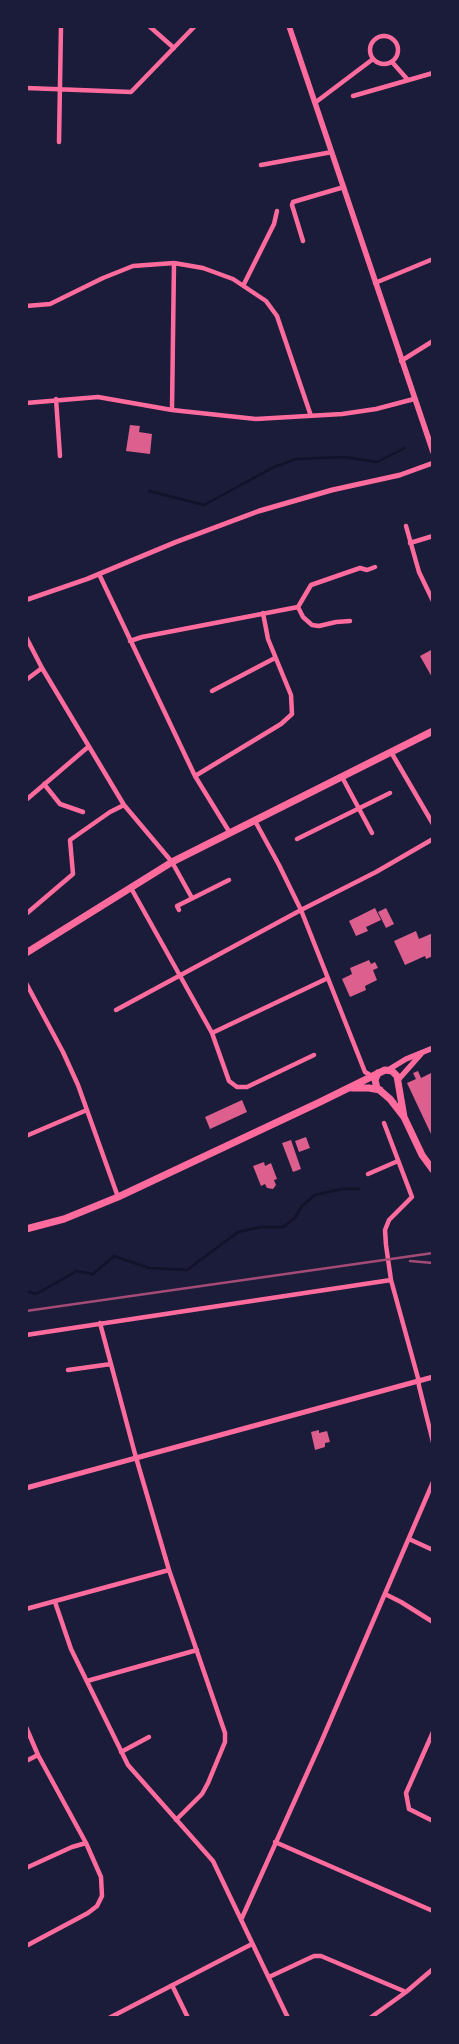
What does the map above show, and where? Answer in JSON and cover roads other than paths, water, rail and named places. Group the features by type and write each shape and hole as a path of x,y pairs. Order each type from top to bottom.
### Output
{"main road":[{"path":"290,26 375,284 433,452"},
{"path":"26,954 172,862 433,731"},
{"path":"26,1229 64,1219 118,1197 388,1070 406,1059 433,1048"},
{"path":"349,1088 369,1088 391,1092 423,1053"},
{"path":"388,1070 395,1073 404,1117"},
{"path":"376,1075 375,1080 404,1117 422,1155 433,1170"}],"street":[{"path":"59,142 61,26"},
{"path":"149,26 174,48"},
{"path":"26,88 131,92 195,26"},
{"path":"387,36 395,40 399,49 392,62 384,64 373,59 370,54 371,45 377,37 387,36"},
{"path":"316,102 373,59"},
{"path":"392,62 408,80"},
{"path":"353,96 433,72"},
{"path":"261,165 332,152"},
{"path":"303,241 292,205 293,202 344,187"},
{"path":"244,284 274,224 277,211"},
{"path":"375,284 433,259"},
{"path":"172,410 174,263"},
{"path":"26,306 50,304 103,278 133,266 174,263 203,268 244,284 266,301 277,316 312,416"},
{"path":"401,361 433,341"},
{"path":"26,403 98,397 172,410 256,419 367,411 414,399"},
{"path":"56,399 60,456"},
{"path":"26,600 99,574 176,542 259,511 332,490 400,475 433,463"},
{"path":"406,526 419,572 433,601"},
{"path":"410,543 433,536"},
{"path":"130,641 298,607 312,585 360,568 368,570 375,568"},
{"path":"99,574 195,776 230,833"},
{"path":"298,607 303,617 312,624 319,626 350,621"},
{"path":"195,776 281,724 292,714 292,695 268,639 263,613"},
{"path":"26,637 88,747 124,805 172,862 192,898"},
{"path":"212,691 275,658"},
{"path":"26,680 42,668"},
{"path":"26,800 88,747"},
{"path":"391,752 433,824"},
{"path":"342,777 372,833"},
{"path":"44,784 60,804 83,812"},
{"path":"297,839 390,793"},
{"path":"26,914 73,874 70,840 110,812 124,805"},
{"path":"255,821 301,910 365,1072 376,1075"},
{"path":"116,1010 301,910 384,868 433,839"},
{"path":"179,910 177,906 229,880"},
{"path":"131,888 212,1033 229,1081 237,1087 247,1087 314,1055"},
{"path":"212,1033 328,978"},
{"path":"26,982 64,1052 118,1197"},
{"path":"26,1136 87,1110"},
{"path":"384,1123 412,1197 389,1220 385,1230 391,1280 433,1442"},
{"path":"368,1174 398,1161"},
{"path":"26,1335 391,1280"},
{"path":"100,1323 136,1458 169,1570 223,1724 225,1742 208,1783 202,1794 176,1820"},
{"path":"68,1370 110,1364"},
{"path":"26,1488 433,1377"},
{"path":"241,1920 433,1482"},
{"path":"408,1539 433,1550"},
{"path":"26,1609 169,1570"},
{"path":"385,1594 402,1602 433,1622"},
{"path":"55,1602 71,1649 121,1752 138,1779 202,1846 213,1861 288,2018"},
{"path":"88,1681 197,1650"},
{"path":"26,1727 38,1755 86,1842 101,1877 102,1896 98,1906 88,1913 26,1946"},
{"path":"433,1732 406,1793 409,1808 433,1821"},
{"path":"121,1752 149,1737"},
{"path":"26,1761 38,1755"},
{"path":"26,1868 72,1846 86,1842"},
{"path":"275,1842 433,1911"},
{"path":"109,2018 252,1944"},
{"path":"269,1977 314,1956 321,1956 406,1992"},
{"path":"370,2018 406,1992 433,1969"},
{"path":"172,1985 188,2018"}],"waterway":[{"path":"149,491 204,505 274,467 296,459 344,457 377,462 405,448"},
{"path":"26,1291 36,1294 77,1271 93,1274 114,1256 149,1268 187,1270 238,1232 261,1227 283,1227 295,1218 302,1206 315,1195 341,1189 359,1189"}],"railway":[{"path":"26,1311 433,1253"},
{"path":"410,1261 433,1263"}]}
